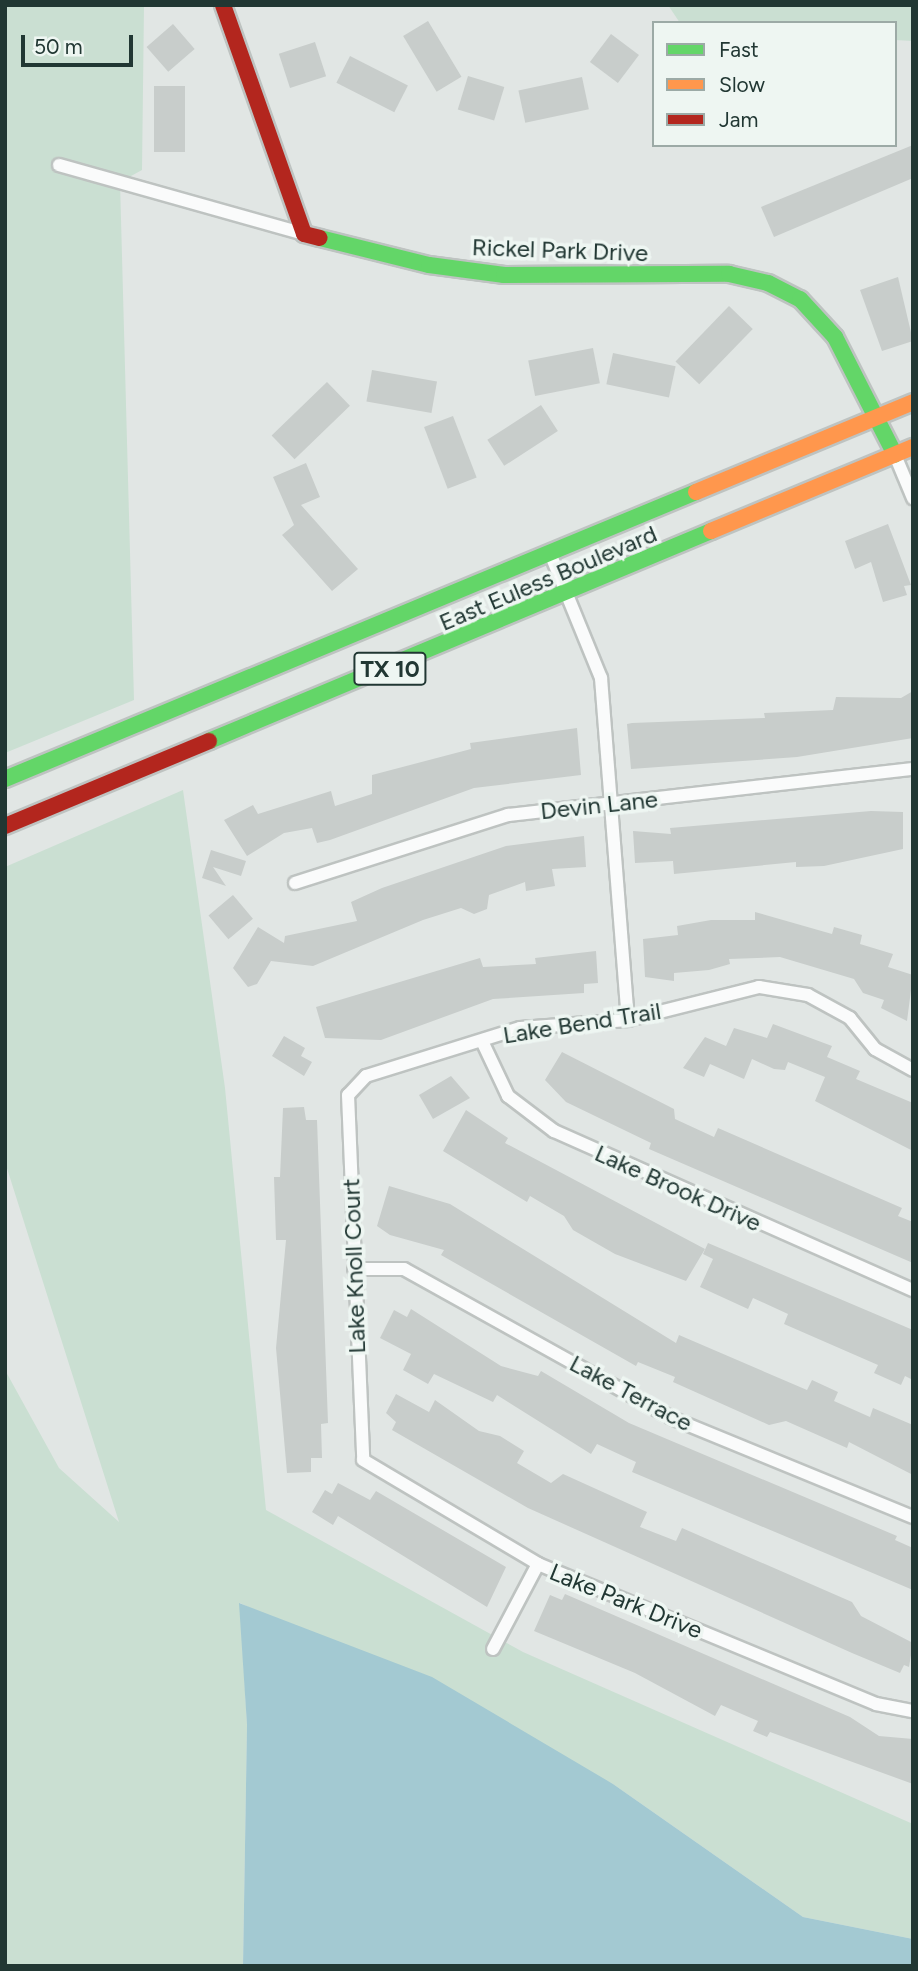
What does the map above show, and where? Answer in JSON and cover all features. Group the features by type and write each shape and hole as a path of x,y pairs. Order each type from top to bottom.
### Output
{"main road":[{"path":"223,5 304,234"},
{"name":"Rickel Park Drive","path":"304,234 429,265 504,275 729,274 768,283 821,318 895,454"},
{"name":"East Euless Boulevard","path":"5,779 913,402"},
{"name":"East Euless Boulevard","path":"5,826 569,596 913,447"}],"street":[{"name":"Rickel Park Drive","path":"60,165 304,234"},
{"path":"895,454 913,498"},
{"path":"550,553 601,678 628,1020"},
{"name":"Devin Lane","path":"295,883 508,815 611,802 836,783 913,769"},
{"name":"Lake Bend Trail","path":"355,1082 520,1028 628,1020 759,987 808,995 850,1018 875,1049 913,1070"},
{"name":"Lake Brook Drive","path":"482,1041 508,1096 554,1131 913,1290"},
{"name":"Lake Knoll Court","path":"355,1082 348,1095 359,1453"},
{"name":"Lake Terrace","path":"354,1269 404,1269 674,1419 913,1517"},
{"name":"Lake Park Drive","path":"359,1453 538,1564 876,1704 913,1711"},
{"path":"493,1649 538,1564"}],"green space":[{"path":"5,5 144,6 142,170 120,182 134,700 5,753"},
{"path":"668,5 913,5 913,41 897,40 897,21 679,21"},
{"path":"183,790 225,1088 266,1510 523,1652 913,1824 913,1939 803,1917 613,1784 240,1603 247,1725 243,1966 5,1966 5,1370 59,1468 119,1522 5,1162 5,867"}],"water":[{"path":"239,1603 432,1677 613,1784 803,1917 913,1939 913,1966 243,1966 247,1725"}],"building":[{"path":"428,21 461,77 437,92 403,36"},
{"path":"173,24 195,49 168,72 147,47"},
{"path":"611,34 639,55 618,83 590,62"},
{"path":"315,42 326,76 290,88 279,54"},
{"path":"350,56 408,86 394,112 336,83"},
{"path":"468,76 504,87 494,121 458,109"},
{"path":"582,77 589,109 525,123 518,91"},
{"path":"154,86 185,86 185,152 154,152"},
{"path":"913,145 913,178 774,237 761,207"},
{"path":"898,277 913,341 882,351 860,290"},
{"path":"729,306 753,329 699,384 676,361"},
{"path":"593,348 600,383 535,396 528,361"},
{"path":"613,353 676,366 669,398 606,384"},
{"path":"372,370 437,381 431,413 366,402"},
{"path":"327,382 350,406 295,459 272,435"},
{"path":"541,405 558,431 504,466 487,440"},
{"path":"453,416 477,478 448,489 424,427"},
{"path":"306,463 320,497 301,505 358,569 332,591 282,535 294,525 273,477"},
{"path":"888,524 911,585 904,586 907,595 883,602 871,562 855,569 845,541"},
{"path":"913,691 913,738 797,757 631,769 627,724 765,718 764,713 833,710 836,697 901,698"},
{"path":"577,728 581,775 474,788 317,843 312,828 284,833 247,856 224,820 253,805 258,814 331,791 335,806 372,794 372,775 471,749 470,743"},
{"path":"871,811 903,812 903,849 824,866 796,867 796,862 674,874 673,861 635,863 633,831 671,834 670,828"},
{"path":"584,836 586,867 552,869 555,886 526,891 525,882 489,895 487,909 474,914 461,908 423,920 313,966 271,961 257,984 248,987 233,968 258,927 284,943 285,936 357,921 351,902 382,888 506,846"},
{"path":"211,850 246,861 241,876 213,867 226,886 202,878"},
{"path":"233,895 253,919 228,939 208,916"},
{"path":"755,912 832,934 834,927 862,935 860,944 893,954 888,967 913,975 907,1021 881,1008 884,1000 863,993 854,979 780,957 729,959 730,964 709,970 674,973 674,981 645,977 643,939 678,935 677,926 711,920 755,920"},
{"path":"596,951 598,983 584,984 584,993 493,999 381,1040 325,1038 316,1007 480,958 483,967 536,964 535,958"},
{"path":"773,1024 832,1046 827,1057 860,1071 856,1079 913,1103 913,1151 815,1101 825,1077 788,1062 785,1070 774,1069 752,1059 744,1079 710,1064 704,1077 683,1068 705,1037 726,1046 734,1028 767,1038"},
{"path":"284,1036 305,1048 301,1056 312,1062 304,1076 272,1056"},
{"path":"562,1052 674,1109 675,1119 714,1137 718,1128 902,1208 898,1216 913,1222 913,1263 649,1149 651,1143 566,1102 545,1080"},
{"path":"451,1076 470,1098 433,1119 419,1095"},
{"path":"304,1107 306,1120 317,1120 328,1423 321,1424 322,1458 311,1458 311,1472 287,1473 276,1348 286,1240 276,1240 274,1177 280,1177 283,1108"},
{"path":"466,1110 508,1138 505,1143 705,1249 686,1281 615,1254 573,1230 564,1216 530,1196 527,1202 443,1151"},
{"path":"389,1186 450,1204 676,1343 679,1335 807,1390 812,1380 838,1392 834,1401 870,1417 873,1408 913,1425 913,1475 849,1442 847,1448 786,1421 769,1425 673,1382 675,1377 638,1362 636,1366 441,1255 444,1250 390,1235 377,1226"},
{"path":"708,1243 913,1330 913,1380 905,1376 901,1385 874,1373 878,1365 784,1324 788,1314 753,1298 748,1309 700,1287 713,1259 703,1254"},
{"path":"411,1309 501,1366 538,1376 541,1371 629,1423 897,1536 895,1540 913,1548 913,1590 632,1472 636,1462 597,1444 591,1454 497,1395 493,1402 434,1374 428,1384 403,1370 411,1354 380,1338 394,1310 407,1317"},
{"path":"396,1394 429,1412 435,1400 479,1431 500,1436 524,1451 517,1463 551,1483 563,1474 647,1512 640,1527 676,1541 682,1528 852,1602 861,1616 913,1643 909,1667 904,1665 900,1673 852,1653 528,1508 392,1430 396,1422 386,1413"},
{"path":"338,1483 370,1500 376,1491 506,1567 487,1607 338,1516 333,1525 312,1512 325,1490 332,1494"},
{"path":"565,1594 850,1717 879,1736 913,1739 913,1784 770,1732 767,1737 753,1731 758,1721 721,1705 715,1716 635,1673 534,1631 550,1595 562,1600"}],"traffic: fast":[{"path":"320,238 429,265 504,275 729,274 768,283 800,299 835,337 895,455"},
{"path":"5,779 696,492"},
{"path":"209,741 711,531"}],"traffic: slow":[{"path":"696,492 913,402"},
{"path":"711,531 913,447"}],"traffic: jam":[{"path":"223,5 304,234 320,238"},
{"path":"5,826 209,741"}]}
